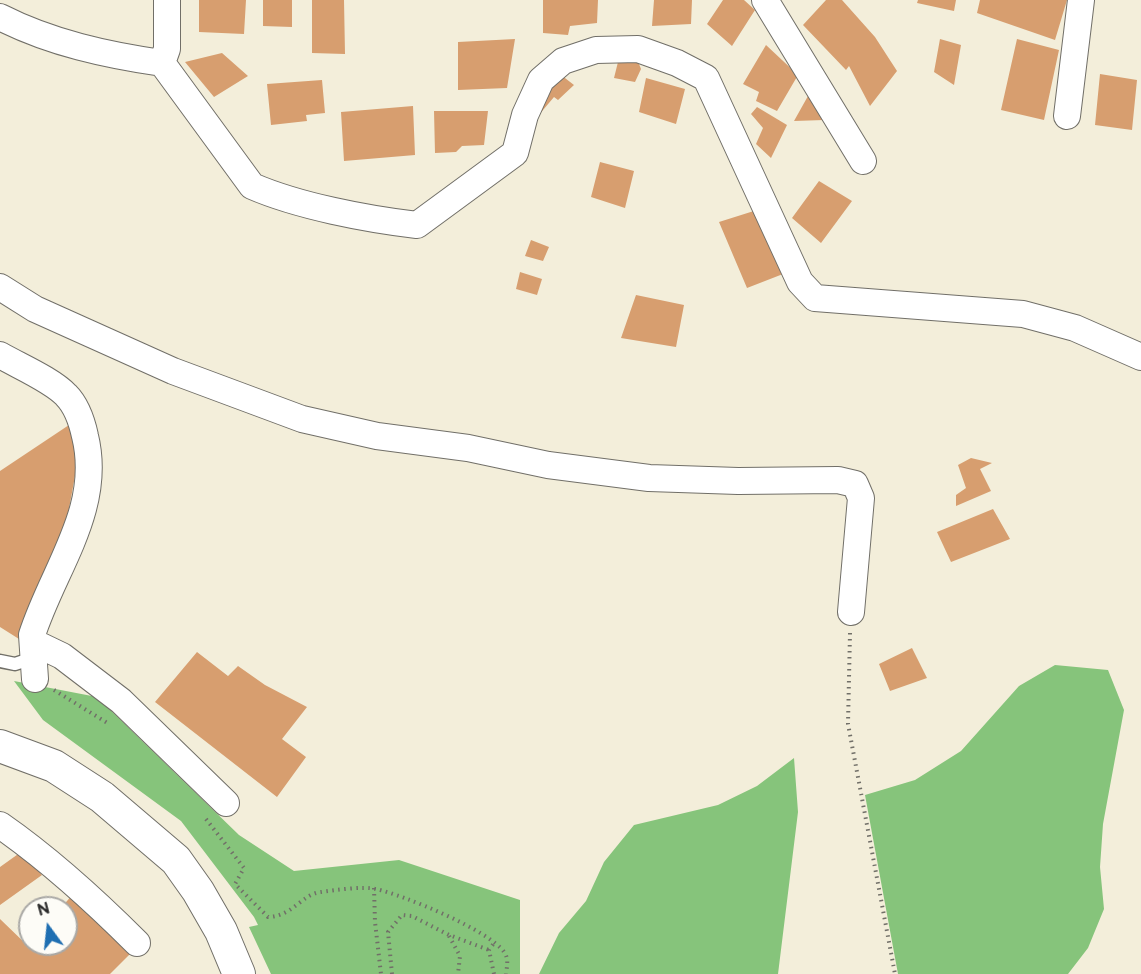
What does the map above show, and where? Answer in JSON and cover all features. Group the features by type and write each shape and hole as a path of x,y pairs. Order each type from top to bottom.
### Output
{"street":[{"path":"162,63 167,49 167,0"},
{"path":"765,0 862,161"},
{"path":"1067,116 1081,0"},
{"path":"0,17 18,26 70,44 115,56 162,63 252,186 274,196 376,219 417,225 515,153 525,115 541,80 563,61 596,50 638,49 678,63 706,78 800,282 815,298 1023,314 1075,328 1141,357"},
{"path":"0,286 36,309 173,371 312,421 377,436 468,448 548,465 649,478 738,481 838,480 855,484 861,498 851,612"},
{"path":"0,355 66,395 81,418 90,456 89,489 75,538 40,611 33,657"},
{"path":"33,657 37,644 62,656 121,701 215,810"},
{"path":"0,746 54,766 102,797 176,860 198,891 221,931 239,974"},
{"path":"0,825 68,880 137,943"}],"lane":[{"path":"0,661 15,664 33,657"}],"path":[{"path":"851,612 848,724 895,974"},
{"path":"33,657 69,698 111,725"},
{"path":"215,810 244,868 235,884 268,917 280,917 317,892 374,888 413,902 482,933 504,951 508,961 507,974"},
{"path":"374,888 381,974"},
{"path":"392,974 388,932 402,915 412,916 449,935 489,950"},
{"path":"449,935 460,956 458,974"},
{"path":"494,943 489,950 494,974"}],"green space":[{"path":"1055,665 1108,670 1124,710 1103,824 1100,867 1104,909 1088,948 1068,974 898,974 865,795 915,780 961,751 1019,686"},
{"path":"14,681 97,697 239,835 294,871 399,860 520,900 520,974 271,974 249,927 258,925 254,917 181,821 43,720"},
{"path":"794,758 798,812 778,974 539,974 559,933 586,901 604,862 634,825 718,805 757,786"}],"building":[{"path":"199,0 246,0 244,34 199,32"},
{"path":"263,0 292,0 292,27 263,26"},
{"path":"312,0 344,0 345,54 312,53"},
{"path":"543,0 598,0 597,23 570,26 568,35 543,33"},
{"path":"654,0 692,0 691,24 652,26"},
{"path":"723,0 744,0 755,10 732,46 707,24"},
{"path":"826,0 842,0 875,37 897,71 870,106 849,66 846,70 803,25"},
{"path":"918,0 956,0 954,11 917,3"},
{"path":"980,0 1067,0 1055,40 977,13"},
{"path":"515,39 507,88 458,90 458,42"},
{"path":"940,39 961,45 954,85 934,72"},
{"path":"1017,39 1059,50 1044,120 1001,110"},
{"path":"766,45 798,75 777,111 756,101 759,92 743,84"},
{"path":"222,53 248,76 214,97 185,62"},
{"path":"619,58 637,59 641,69 635,82 614,78"},
{"path":"1100,74 1137,80 1132,130 1095,125"},
{"path":"561,75 574,85 558,100 554,97 538,116 551,84"},
{"path":"646,78 685,89 676,124 639,112"},
{"path":"322,80 325,113 306,115 307,121 271,125 267,84"},
{"path":"808,96 824,120 794,121"},
{"path":"413,106 415,155 344,161 341,112"},
{"path":"757,107 787,125 771,158 756,144 763,128 751,114"},
{"path":"434,111 488,111 484,145 462,146 456,152 435,153"},
{"path":"600,162 634,171 625,208 591,197"},
{"path":"819,181 852,201 821,243 792,218"},
{"path":"757,210 783,274 747,288 719,222"},
{"path":"531,240 549,247 543,261 525,256"},
{"path":"520,272 542,279 537,295 516,289"},
{"path":"636,295 684,305 676,347 621,338"},
{"path":"72,423 77,465 62,547 19,639 0,627 0,471"},
{"path":"971,458 992,463 980,469 991,491 956,506 956,495 966,488 958,465"},
{"path":"993,509 1010,539 951,562 937,532"},
{"path":"912,648 927,678 890,691 879,664"},
{"path":"197,652 228,676 238,666 265,685 307,707 282,739 306,757 277,797 155,702"},
{"path":"21,852 42,875 0,905 0,867"},
{"path":"78,898 135,949 110,974 0,974 0,919 18,936 18,956 78,956"}]}
